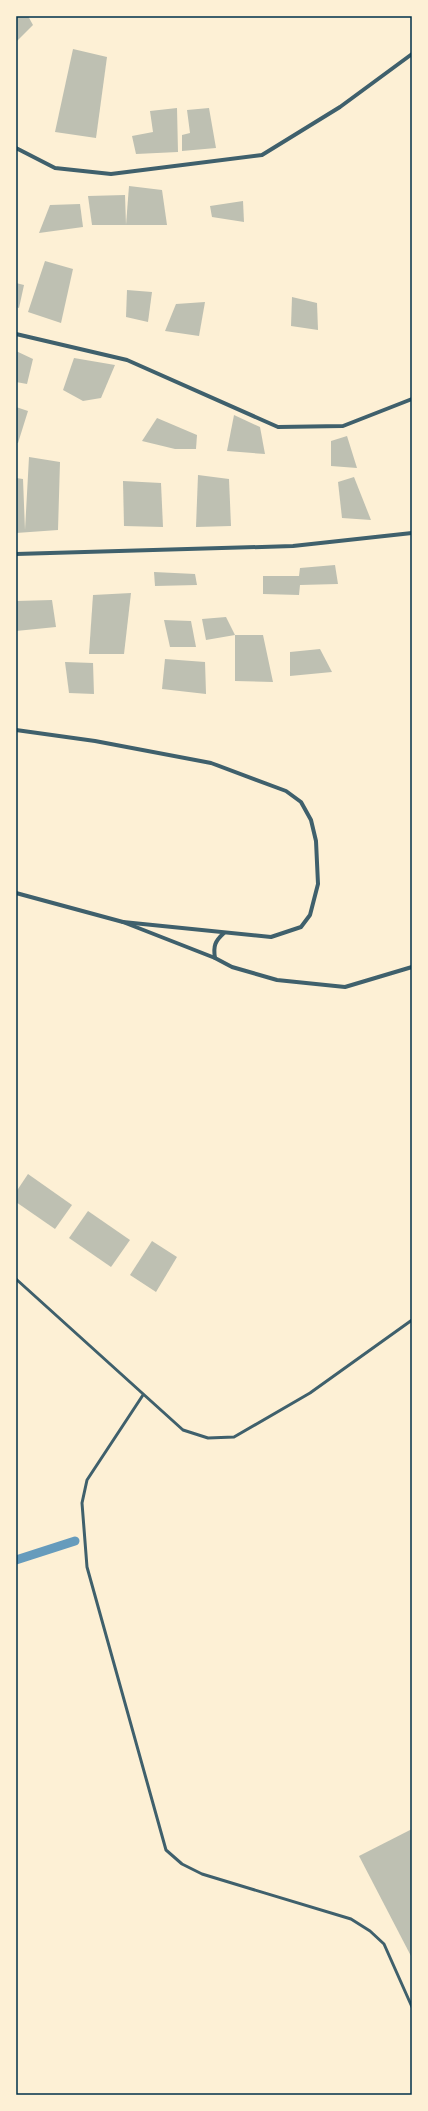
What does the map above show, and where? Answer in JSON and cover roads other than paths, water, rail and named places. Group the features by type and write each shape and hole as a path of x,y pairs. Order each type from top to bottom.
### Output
{"street":[{"path":"16,148 55,168 111,174 262,155 340,107 412,54"},
{"path":"16,334 127,360 278,427 343,426 412,399"},
{"path":"16,554 293,546 412,533"},
{"path":"16,730 95,741 211,763 286,791 301,802 311,820 316,841 318,884 310,914 301,927 286,933 271,936 224,933 123,922"},
{"path":"16,893 123,922 214,958 232,968 277,980 345,987 412,967"},
{"path":"214,958 213,948 216,940 224,933"}],"lane":[{"path":"16,1279 183,1430 208,1438 234,1437 310,1393 412,1320"},
{"path":"143,1395 87,1480 82,1503 87,1567 166,1850 182,1864 202,1874 351,1919 370,1931 384,1944 412,2007"}],"waterway":[{"path":"16,1560 75,1541"}]}
